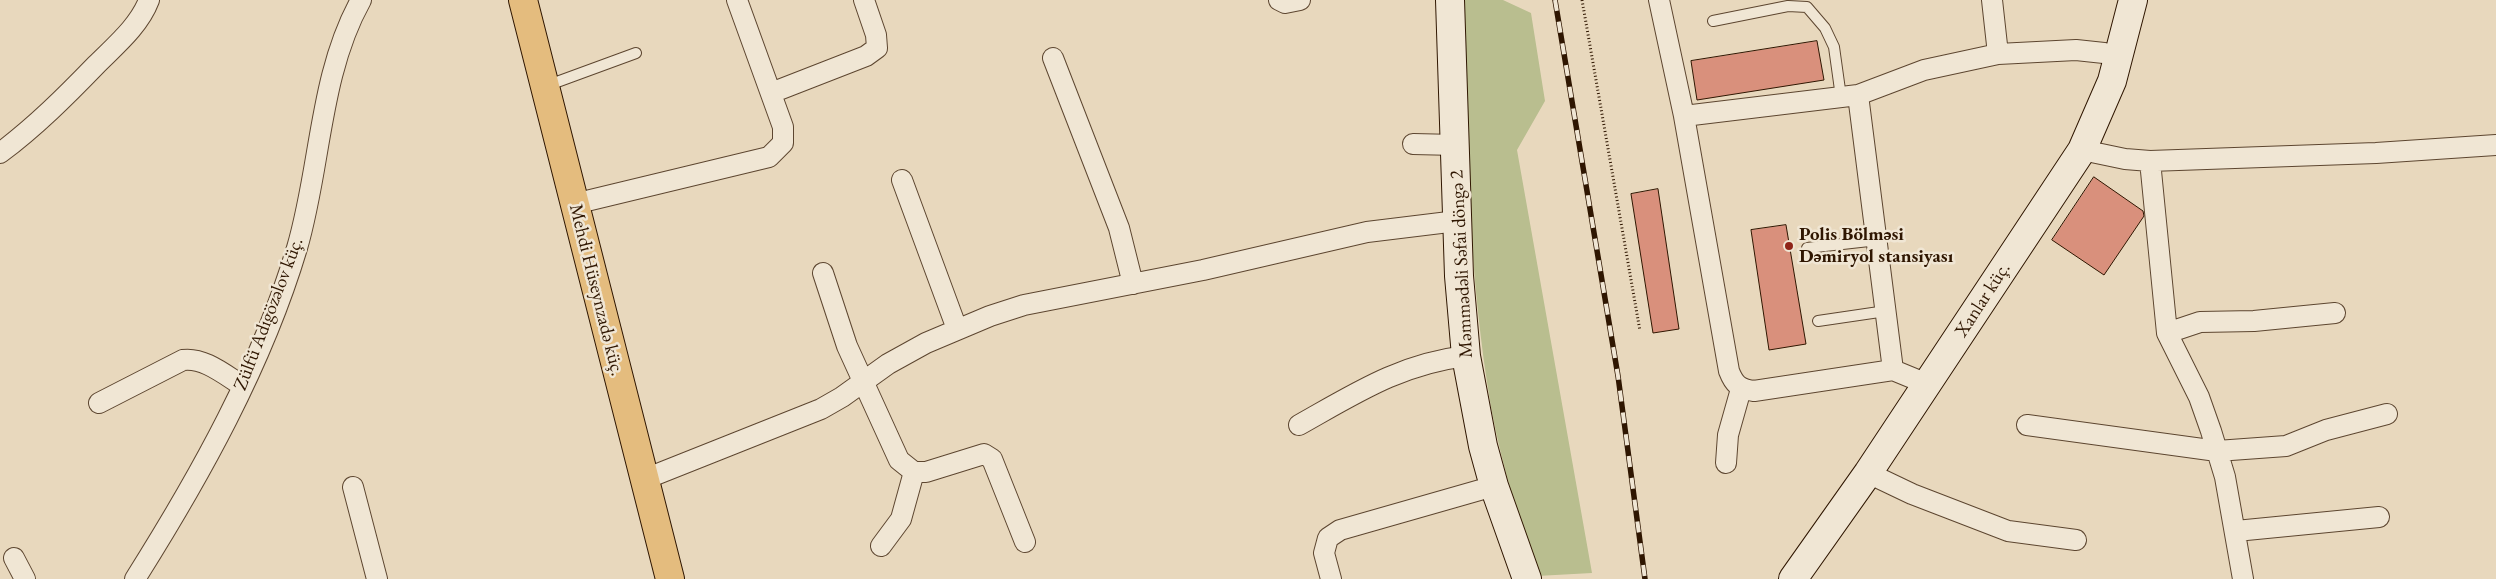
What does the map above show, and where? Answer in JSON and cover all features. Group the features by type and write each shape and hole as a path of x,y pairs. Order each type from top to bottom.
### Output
{"main road":[{"name":"Mehdi Hüseynzadə küç.","path":"506,0 652,579"},
{"name":"Mehdi Hüseynzadə küç.","path":"523,0 670,579"},
{"name":"Məmmədəli Səfai döngə 2","path":"1450,0 1461,302 1466,356 1483,446 1494,486 1527,579"},
{"name":"Xanlar küç.","path":"1793,579 1868,473 2082,150 2104,105 2120,59 2133,0"}],"street":[{"path":"0,153 47,114 127,34 144,13 149,0"},
{"name":"Zülfü Adıgözəlov küç.","path":"135,579 188,491 243,386 298,246 340,48 361,0"},
{"path":"574,204 769,157 783,143 783,127 737,0"},
{"path":"771,93 866,56 876,48 876,35 864,0"},
{"path":"1279,0 1285,3 1300,0"},
{"path":"1659,0 1684,116 1729,371 1733,381 1742,389 1754,391 1893,370 1927,384"},
{"path":"1992,0 1998,54"},
{"path":"1684,116 1849,96 1924,70 1998,54 2076,50 2104,53 2120,59"},
{"path":"1053,58 1119,228 1133,284"},
{"path":"1849,96 1878,240 1893,370"},
{"path":"1413,144 1456,145"},
{"path":"2082,150 2125,159 2150,160 2376,153 2496,145"},
{"path":"2150,160 2167,333 2199,397 2217,451 2225,477 2236,531 2243,579"},
{"path":"902,180 957,329"},
{"path":"645,479 821,410 888,364 957,329 1024,305 1202,270 1367,232 1458,221"},
{"path":"823,273 847,346 899,460 914,472 926,472 984,454 992,458 1025,542"},
{"path":"2167,333 2200,322 2254,321 2336,313"},
{"path":"1299,425 1396,373 1421,364 1466,356"},
{"path":"99,403 183,360 192,359 204,362 243,386"},
{"path":"1726,463 1728,435 1742,389"},
{"path":"2027,425 2217,451 2286,446 2326,430 2386,414"},
{"path":"881,546 901,519 914,472"},
{"path":"1868,473 1912,494 2008,531 2076,540"},
{"path":"1331,579 1324,553 1328,538 1340,530 1494,486"},
{"path":"354,488 376,579"},
{"path":"2236,531 2379,517"},
{"path":"14,558 25,579"}],"lane":[{"path":"1713,21 1798,3 1807,8 1825,28 1834,47 1849,96"},
{"path":"545,87 636,54"},
{"path":"1807,248 1878,240"},
{"path":"1818,321 1886,312"}],"path":[{"path":"1582,0 1640,331"}],"green space":[{"path":"1461,0 1503,0 1531,13 1545,101 1517,150 1592,573 1537,576 1515,504 1496,431 1481,335 1472,239 1466,143"}],"building":[{"path":"1817,41 1824,80 1697,100 1691,61"},
{"path":"2094,177 2143,211 2144,216 2104,275 2052,240"},
{"path":"1658,189 1679,329 1653,333 1631,194"},
{"path":"1786,225 1806,344 1769,350 1751,230"}],"railway":[{"path":"1555,0 1618,376 1645,579"}],"place":[{"name":"Polis Bölməsi Dəmiryol stansiyası","path":"1789,246"}]}
